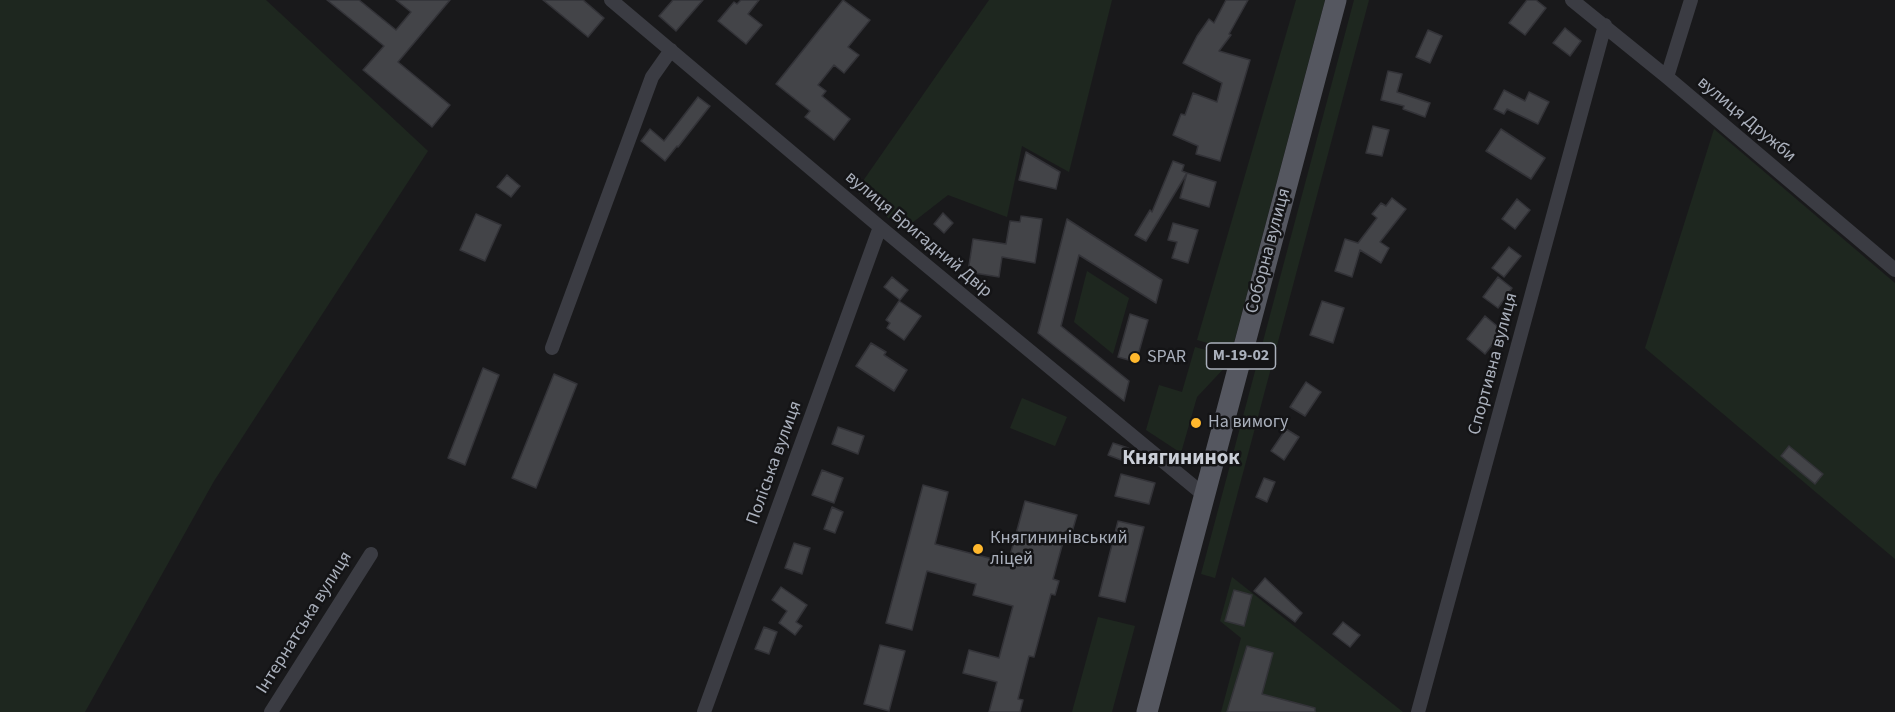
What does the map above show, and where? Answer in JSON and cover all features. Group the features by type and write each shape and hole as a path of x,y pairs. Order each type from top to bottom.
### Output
{"main road":[{"name":"Соборна вулиця","path":"1147,712 1336,0"}],"street":[{"name":"вулиця Бригадний Двір","path":"611,0 880,227 1204,495"},
{"name":"вулиця Дружби","path":"1572,0 1605,25 1895,270"},
{"path":"1667,77 1691,0"},
{"name":"Спортивна вулиця","path":"1418,712 1605,25"},
{"path":"552,348 652,77 671,50"},
{"name":"Поліська вулиця","path":"704,712 880,227"},
{"name":"Інтернатська вулиця","path":"271,712 371,554"}],"shaded area":[{"path":"0,0 266,0 428,151 214,481 85,712 0,712"},
{"path":"989,0 1112,0 1069,172 1022,146 1007,217 948,195 903,230 856,191"},
{"path":"1296,0 1325,0 1232,350 1197,340"},
{"path":"1354,0 1369,0 1215,578 1201,574"},
{"path":"1714,129 1895,283 1895,559 1645,348"},
{"path":"1087,271 1129,298 1113,354 1074,322"},
{"path":"1195,347 1230,357 1228,364 1197,397 1181,453 1146,430 1159,385 1182,392"},
{"path":"1022,398 1067,417 1055,446 1010,428"},
{"path":"1232,577 1403,712 1221,712 1241,638 1220,621"},
{"path":"1098,617 1135,626 1112,712 1072,712"}],"building":[{"path":"327,0 359,0 396,30 411,12 396,0 450,0 398,62 450,105 432,127 363,70 384,46"},
{"path":"543,0 583,0 604,18 588,37"},
{"path":"673,0 703,0 676,31 659,16"},
{"path":"741,0 759,0 748,14 762,25 746,44 718,21 734,2 737,4"},
{"path":"843,0 870,20 848,47 859,55 844,73 834,65 818,85 826,91 822,96 850,119 834,140 805,117 810,111 776,84"},
{"path":"1226,0 1248,0 1229,34 1231,35 1219,51 1250,60 1220,161 1196,154 1198,146 1173,135 1181,114 1185,115 1193,93 1217,102 1222,83 1183,63 1197,36 1209,19 1214,23"},
{"path":"1527,0 1536,0 1546,8 1525,35 1509,23"},
{"path":"1565,28 1581,41 1570,56 1553,43"},
{"path":"1428,30 1442,36 1430,63 1416,57"},
{"path":"1388,71 1402,74 1397,92 1430,103 1425,117 1403,109 1404,106 1381,100"},
{"path":"1504,90 1525,101 1529,92 1549,102 1538,124 1507,109 1504,114 1494,109"},
{"path":"698,97 710,106 665,161 641,141 650,129 664,141"},
{"path":"1373,126 1389,130 1382,156 1366,153"},
{"path":"1501,129 1545,158 1531,179 1486,151"},
{"path":"1026,152 1060,172 1056,189 1019,180"},
{"path":"1173,161 1184,165 1182,171 1187,173 1146,241 1135,235 1150,210 1152,212"},
{"path":"1187,173 1216,182 1209,207 1180,198"},
{"path":"507,175 520,186 511,197 497,187"},
{"path":"1392,198 1406,209 1380,242 1389,248 1381,263 1360,250 1352,277 1335,271 1345,239 1358,243 1377,218 1372,214 1381,203 1386,206"},
{"path":"1517,199 1530,210 1515,229 1502,219"},
{"path":"943,213 953,223 944,233 934,224"},
{"path":"476,214 501,225 485,261 460,250"},
{"path":"1021,216 1042,219 1035,263 1002,257 999,277 968,272 973,239 1006,244 1010,221 1020,222"},
{"path":"1067,219 1162,280 1156,303 1079,255 1061,326 1129,381 1124,401 1038,333"},
{"path":"1173,223 1198,230 1188,263 1172,258 1177,242 1168,240"},
{"path":"1509,247 1521,256 1504,277 1492,268"},
{"path":"892,277 908,290 900,300 884,287"},
{"path":"1498,277 1512,288 1498,308 1483,297"},
{"path":"899,301 921,316 904,340 887,328 890,323 886,320"},
{"path":"1322,301 1344,308 1333,343 1310,335"},
{"path":"1130,314 1148,320 1136,362 1118,357"},
{"path":"1485,316 1503,331 1485,354 1467,339"},
{"path":"871,343 886,352 884,355 907,370 894,391 856,366"},
{"path":"483,368 499,375 465,465 448,458"},
{"path":"554,374 577,384 536,488 512,478"},
{"path":"1306,382 1321,392 1305,416 1290,407"},
{"path":"838,427 864,436 858,454 832,444"},
{"path":"1286,429 1299,437 1284,460 1271,451"},
{"path":"1113,443 1128,448 1124,461 1108,455"},
{"path":"1789,446 1823,474 1815,484 1781,456"},
{"path":"822,470 843,478 834,503 812,495"},
{"path":"1121,474 1155,483 1149,504 1115,496"},
{"path":"1264,478 1275,482 1267,502 1256,497"},
{"path":"923,485 948,492 935,544 1008,563 1025,501 1077,515 1072,532 1066,531 1053,579 1059,581 1055,595 1051,594 1034,657 1029,656 1018,699 1023,700 1020,712 989,712 997,682 963,673 969,650 999,658 1013,606 973,595 976,584 927,571 912,630 886,623"},
{"path":"832,507 843,512 835,533 824,529"},
{"path":"1118,521 1144,527 1125,602 1099,596"},
{"path":"794,543 810,548 802,574 785,568"},
{"path":"1265,578 1302,613 1295,622 1254,591"},
{"path":"781,587 807,605 796,622 802,626 795,635 779,623 787,611 772,600"},
{"path":"1234,590 1252,595 1244,626 1225,621"},
{"path":"1343,622 1360,635 1350,647 1333,634"},
{"path":"764,627 777,632 769,654 755,649"},
{"path":"880,645 905,651 889,711 864,704"},
{"path":"1247,646 1273,653 1262,694 1315,708 1315,712 1227,712"}],"place":[{"name":"SPAR","path":"1135,358"},
{"name":"На вимогу","path":"1196,423"},
{"name":"Княгининівський ліцей","path":"978,549"}],"district":[{"name":"Княгининок","path":"1181,459"}]}
